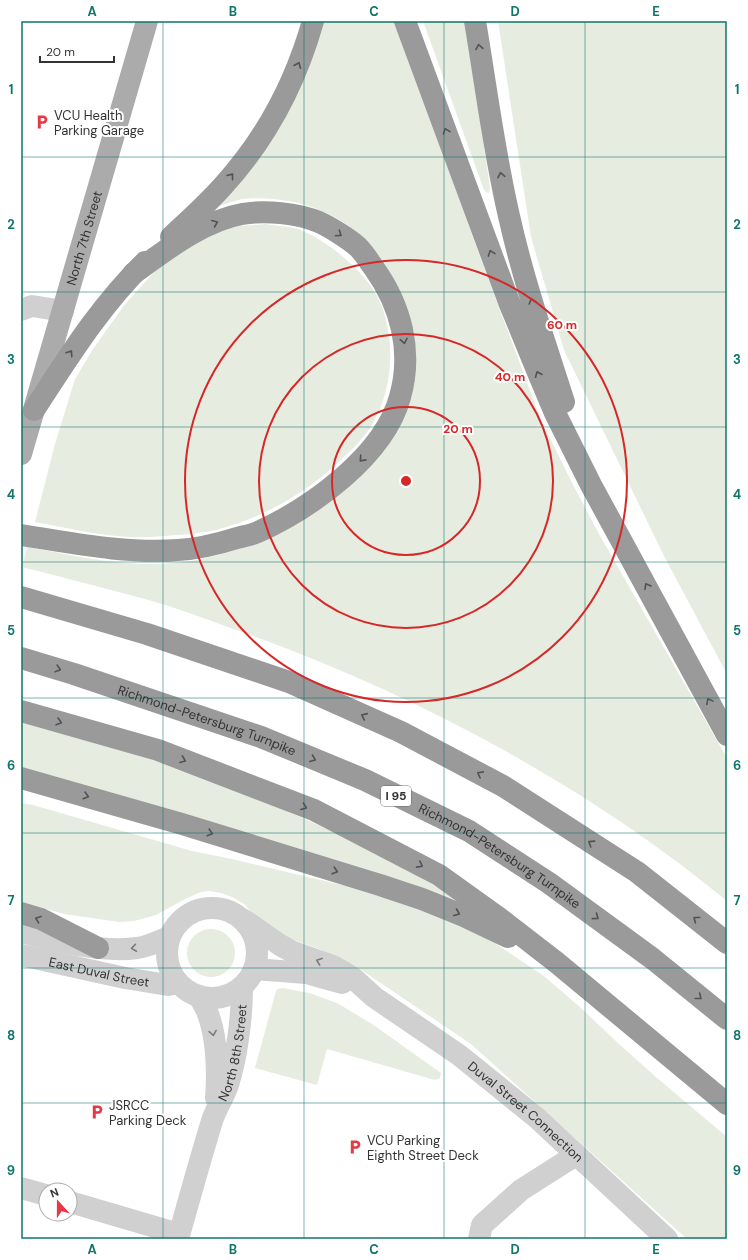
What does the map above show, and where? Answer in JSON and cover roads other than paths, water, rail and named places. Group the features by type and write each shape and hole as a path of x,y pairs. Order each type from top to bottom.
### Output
{"highway":[{"path":"34,410 103,308 134,273 224,185 262,136 282,101 297,68 306,46 313,21"},
{"path":"405,21 538,375 591,485 727,735"},
{"path":"475,21 508,214 520,261 591,485"},
{"path":"21,535 128,551 172,550 218,544 256,533 297,511 332,487 359,462 382,435 400,399 405,377 406,352 396,308 386,284 358,248 319,222 288,214 270,212 243,214 217,222 184,238 134,273"},
{"path":"21,597 147,634 288,682 401,732 503,786 637,872 727,943"},
{"name":"Richmond-Petersburg Turnpike","path":"21,658 74,674 261,737 365,780 469,831 556,888 653,959 727,1019"},
{"path":"21,711 158,750 314,810 439,875 499,918 556,962 727,1104"},
{"path":"21,778 190,826 422,899 464,916 556,962"},
{"path":"21,794 64,790"},
{"path":"21,913 41,919 98,948"}],"main road":[{"name":"North 7th Street","path":"22,450 147,21"}],"street":[{"path":"25,304 63,311"},
{"path":"217,907 232,912 244,920 253,932 257,947 257,962 252,976 242,988 229,995 214,998 199,997 186,990 178,983 168,967 166,952 169,937 177,924 188,914 202,908 217,907"},
{"name":"Duval Street Connection","path":"244,920 291,951 333,966 352,977 374,997 459,1055 537,1118 576,1156 668,1239"},
{"name":"East Duval Street","path":"21,932 38,937 98,948 122,950 138,948 169,937"},
{"name":"East Duval Street","path":"21,955 125,978 168,985 178,983"},
{"name":"Duval Street Connection","path":"254,969 306,974 340,982 374,997"},
{"name":"North 8th Street","path":"179,1236 214,1115 228,1086 234,1061 242,1005 242,988"},
{"name":"North 8th Street","path":"199,997 209,1015 213,1033 217,1082 214,1115"},
{"path":"479,1239 482,1226 521,1190 576,1156"},
{"path":"21,1188 38,1193"},
{"path":"78,1204 179,1236"}],"place":[{"name":"VCU Health Parking Garage","path":"42,122"},
{"name":"JSRCC Parking Deck","path":"97,1112"},
{"name":"VCU Parking Eighth Street Deck","path":"355,1147"}]}
